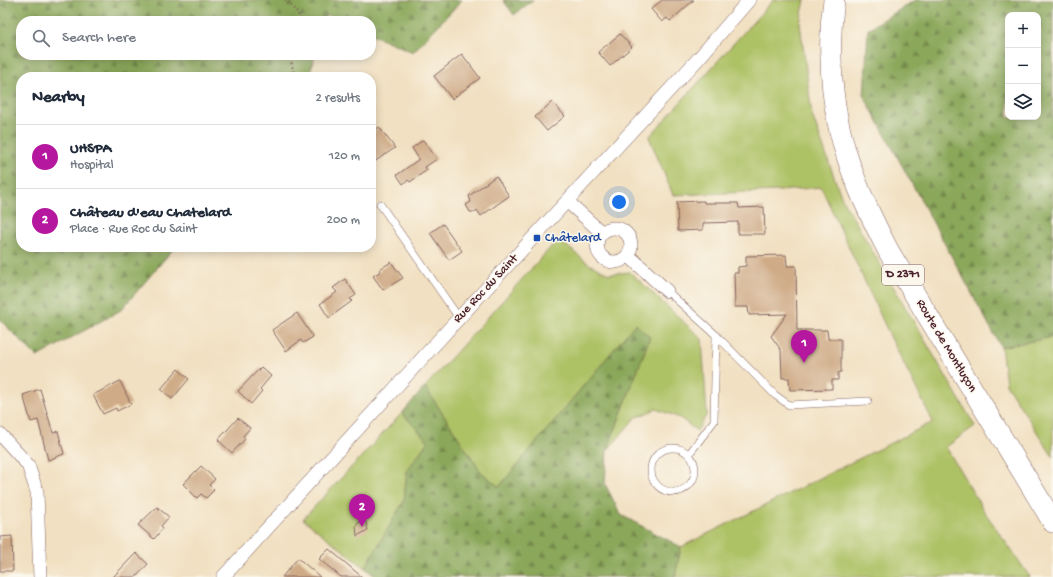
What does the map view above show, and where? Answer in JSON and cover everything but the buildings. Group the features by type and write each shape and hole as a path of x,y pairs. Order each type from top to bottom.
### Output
{"main road":[{"name":"Route de Montluçon","path":"834,0 830,42 832,92 838,127 857,186 872,220 889,252 1053,522"},
{"name":"Route de Montluçon","path":"848,0 842,50 844,100 848,124 872,196 908,266 1053,503"}],"street":[{"name":"Rue Roc du Saint","path":"223,577 699,58 749,0"},
{"path":"567,201 602,233"},
{"path":"618,228 627,234 631,244 628,255 619,262 614,263 603,259 599,254 597,243 602,233 606,230 618,228"},
{"path":"628,255 667,291"},
{"path":"0,434 28,465 37,492 40,577"}],"lane":[{"path":"380,204 459,318"},
{"path":"667,291 716,335 775,395 789,405 868,401"},
{"path":"689,454 714,421 716,335"},
{"path":"669,448 683,450 689,454 695,467 692,481 687,486 681,490 674,491 667,490 655,482 651,469 656,455 669,448"}],"path":[{"path":"285,0 298,13 299,16"},
{"path":"291,60 293,72"}],"green space":[{"path":"0,0 462,0 413,52 376,36 376,16 16,16 16,60 314,60 310,72 16,72 16,252 171,252 121,310 37,357 0,320"},
{"path":"503,0 533,0 514,15"},
{"path":"773,0 805,0 800,23 812,115 842,199 975,426 946,447 984,511 1030,577 675,577 681,547 933,422 890,336 821,187 780,191 673,195 649,137"},
{"path":"915,0 1053,0 1053,337 1001,347 864,96 868,29"},
{"path":"558,239 589,264 609,274 630,272 702,339 707,414 697,431 680,418 656,409 635,418 607,451 650,337 635,325 499,487 481,472 425,387"},
{"path":"635,324 650,337 607,451 605,484 621,515 681,547 675,577 376,577 365,568 404,501 407,471 428,441 402,413 425,387 481,472 499,487"},
{"path":"1053,337 1053,457 1006,384 1001,347"},
{"path":"402,413 428,441 407,471 404,501 365,568 303,519"}],"place":[{"name":"Châtelard","path":"537,238"},
{"name":"UHSPA","path":"804,363"},
{"name":"Château d'eau Chatelard","path":"362,527"}]}
